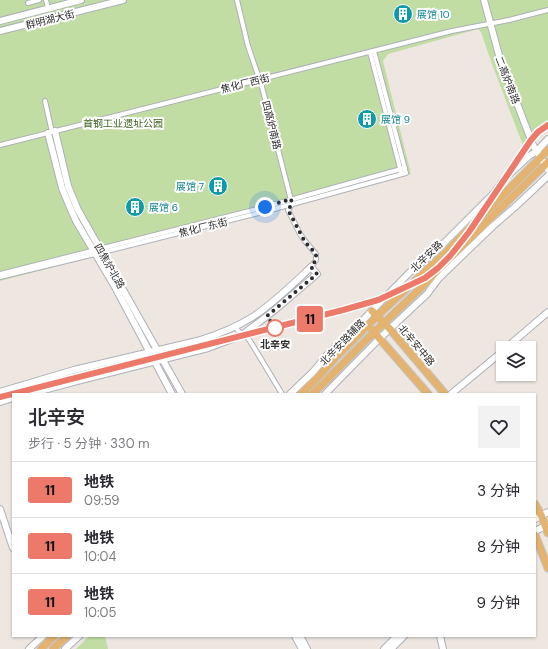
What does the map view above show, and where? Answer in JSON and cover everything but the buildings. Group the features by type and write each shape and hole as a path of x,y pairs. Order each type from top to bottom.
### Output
{"main road":[{"name":"群明湖大街","path":"0,20 81,0"},
{"name":"群明湖大街","path":"0,31 123,0"},
{"name":"二高炉南路","path":"484,0 500,59 533,145 547,166"},
{"name":"四焦炉北路","path":"52,132 62,188 76,221 98,252 181,393"},
{"name":"北辛安路辅路","path":"291,393 313,372 327,354 375,313 410,272 436,251 493,194 504,179 529,156 538,154 548,139"},
{"name":"北辛安路","path":"310,391 336,357 368,325 375,313 465,233 538,154 548,150"},
{"name":"北辛安路","path":"310,391 325,382 424,285 461,246 547,166"},
{"path":"326,393 380,338 427,294 439,278 548,176"},
{"path":"436,251 465,233"},
{"path":"461,246 479,239"},
{"name":"四焦炉北路","path":"98,252 171,393"},
{"path":"0,392 74,370 198,341 218,334 235,327 270,305 311,267 317,274 276,309 232,340 208,348 32,393"},
{"path":"514,341 548,312"},
{"name":"北辛安中路","path":"375,313 443,393"},
{"path":"368,325 427,393"},
{"path":"452,393 496,357"},
{"path":"300,393 310,391"},
{"path":"0,402 12,398"},
{"path":"536,506 547,528 536,531"},
{"path":"0,509 12,545"},
{"path":"536,538 548,568"},
{"path":"29,649 42,637"},
{"path":"41,649 53,637"},
{"path":"53,649 66,637"},
{"path":"65,649 78,637"},
{"path":"296,637 302,649"},
{"path":"301,637 307,649"},
{"path":"384,649 396,637"},
{"path":"391,649 403,637"},
{"path":"440,637 443,649"}],"street":[{"path":"28,3 39,0"},
{"path":"46,0 48,8"},
{"name":"四高炉南路","path":"237,0 248,46 260,79 291,199 292,204 288,210 305,242 316,254 316,260 311,267"},
{"name":"焦化厂西街","path":"0,145 452,31 490,24 548,10"},
{"path":"372,51 403,171"},
{"path":"45,101 52,132"},
{"name":"焦化厂东街","path":"0,274 98,252 291,199 403,171"},
{"name":"焦化厂东街","path":"0,277 292,204 403,171"},
{"path":"235,327 248,338 281,393"}],"green space":[{"name":"首钢工业遗址公园","path":"0,0 548,0 548,125 524,148 481,32 478,29 388,54 383,61 411,174 0,281"},
{"path":"88,637 105,637 108,649 76,649"}],"metro line":[{"name":"11","path":"16,393 343,310 378,300 425,278 450,256 469,232 531,140 538,132 548,125"},
{"name":"11","path":"0,397 12,394"}],"place":[{"name":"展馆 10","path":"403,14"},
{"name":"展馆 9","path":"367,119"},
{"name":"展馆 7","path":"218,186"},
{"name":"展馆 6","path":"135,207"},
{"name":"北辛安","path":"275,328"}],"route":[{"path":"265,207 291,199 292,204 288,210 305,242 316,254 316,260 311,267 317,274 267,316 275,328"}]}
